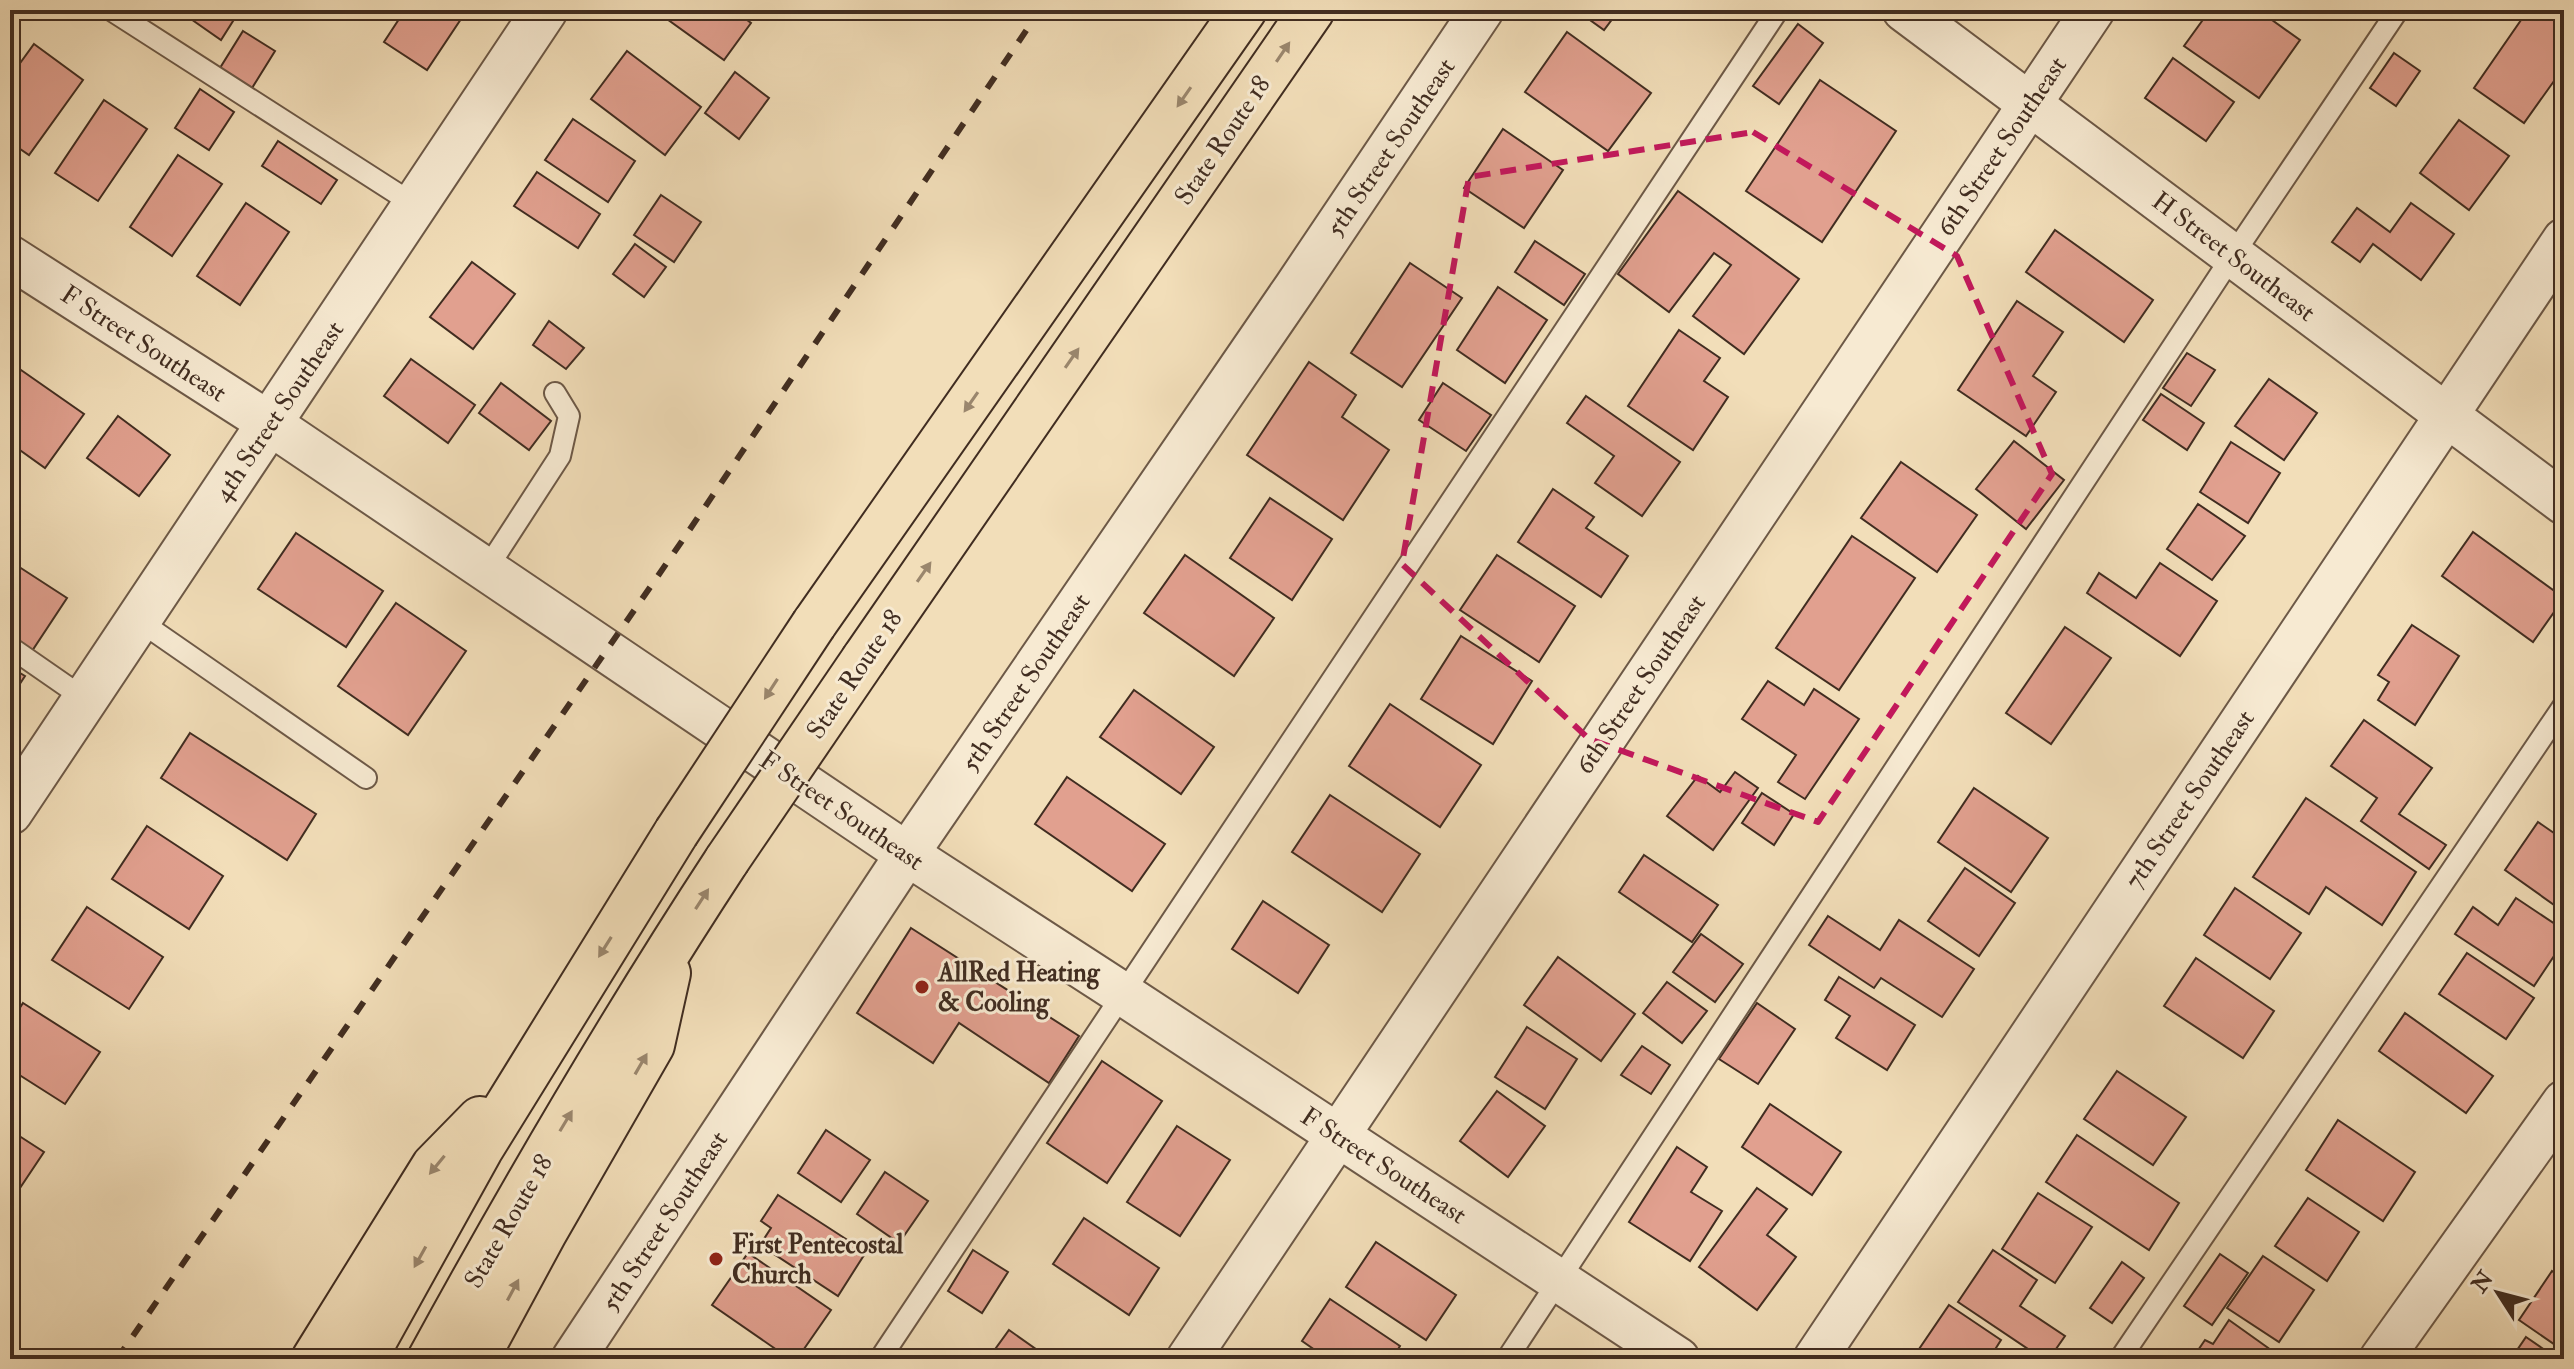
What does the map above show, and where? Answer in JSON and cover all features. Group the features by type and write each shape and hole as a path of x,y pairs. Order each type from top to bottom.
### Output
{"highway":[{"path":"364,1359 480,1150 676,833 814,624 1244,10"},
{"name":"State Route 18","path":"430,1359 515,1205 675,940 727,860 1312,10"},
{"path":"476,1359 559,1206 652,1045 675,940"},
{"path":"314,1359 434,1166 529,1069"}],"street":[{"name":"4th Street Southeast","path":"10,812 545,10"},
{"name":"5th Street Southeast","path":"573,1359 907,854 1482,10"},
{"name":"H Street Southeast","path":"1904,10 2564,503"},
{"name":"6th Street Southeast","path":"1188,1359 2093,10"},
{"name":"7th Street Southeast","path":"1815,1359 2564,240"},
{"name":"F Street Southeast","path":"10,257 269,423 907,854 1678,1359"},
{"path":"2381,1359 2564,1102"}],"lane":[{"path":"111,10 415,205"},
{"path":"880,1359 1778,10"},
{"path":"1507,1359 2233,255 2398,10"},
{"path":"486,570 560,456 569,416 555,393"},
{"path":"138,620 366,778"},
{"path":"10,647 85,699"},
{"path":"2120,1359 2564,705"}],"highlighted area":[{"path":"1753,132 1957,256 2052,474 1818,822 1589,739 1402,564 1469,177"}],"building":[{"path":"192,10 240,10 221,40 188,17"},
{"path":"405,10 467,10 427,70 384,42"},
{"path":"663,10 734,10 751,23 724,60 660,14"},
{"path":"1576,10 1619,10 1604,30"},
{"path":"2210,10 2258,10 2300,40 2259,98 2184,46"},
{"path":"2528,10 2564,10 2564,67 2524,123 2474,88"},
{"path":"1798,24 1823,43 1779,104 1753,86"},
{"path":"243,31 275,51 252,88 220,68"},
{"path":"1567,32 1651,93 1608,151 1525,92"},
{"path":"34,44 83,80 29,155 10,142 10,77"},
{"path":"627,51 701,107 665,155 591,99"},
{"path":"2394,53 2420,71 2396,106 2370,88"},
{"path":"2173,58 2234,102 2206,141 2145,98"},
{"path":"735,72 769,98 739,139 705,113"},
{"path":"1820,80 1896,131 1822,242 1746,191"},
{"path":"200,89 234,112 209,150 175,128"},
{"path":"104,100 147,129 98,201 55,173"},
{"path":"573,119 635,161 608,202 545,160"},
{"path":"2459,120 2509,156 2469,210 2420,173"},
{"path":"1503,129 1563,170 1524,228 1464,188"},
{"path":"278,141 337,180 321,204 262,166"},
{"path":"178,155 222,184 172,256 130,227"},
{"path":"537,172 600,214 578,248 514,206"},
{"path":"1678,191 1799,279 1744,354 1693,316 1731,265 1714,253 1669,312 1618,274"},
{"path":"661,195 701,222 674,262 634,235"},
{"path":"246,203 289,232 240,305 197,276"},
{"path":"2411,203 2454,234 2421,280 2373,244 2360,262 2332,242 2357,208 2390,232"},
{"path":"2055,230 2153,300 2124,342 2026,272"},
{"path":"1535,241 1585,274 1564,305 1515,272"},
{"path":"635,244 666,267 644,297 613,274"},
{"path":"472,262 515,294 473,349 430,317"},
{"path":"1410,263 1462,298 1402,387 1351,353"},
{"path":"1498,287 1547,320 1505,383 1457,350"},
{"path":"2017,301 2063,332 2033,376 2056,392 2026,436 1958,390"},
{"path":"549,321 584,348 566,369 533,345"},
{"path":"1679,330 1720,358 1704,381 1728,397 1693,450 1628,406"},
{"path":"2187,353 2215,370 2191,406 2163,388"},
{"path":"411,359 475,405 448,443 384,396"},
{"path":"1309,362 1356,395 1342,417 1389,450 1343,520 1247,455"},
{"path":"21,370 84,414 45,468 10,443 10,386"},
{"path":"2269,379 2317,413 2284,460 2235,426"},
{"path":"501,383 551,421 529,450 479,413"},
{"path":"1443,383 1491,415 1466,451 1419,420"},
{"path":"2161,394 2204,423 2187,450 2143,420"},
{"path":"1586,396 1680,462 1642,516 1595,483 1614,456 1567,423"},
{"path":"118,416 170,455 139,496 87,458"},
{"path":"2014,441 2064,480 2026,529 1976,489"},
{"path":"2231,442 2280,473 2248,523 2200,492"},
{"path":"1901,462 1977,515 1937,572 1861,518"},
{"path":"1553,489 1594,517 1586,528 1628,556 1601,597 1518,542"},
{"path":"1270,498 1332,539 1292,600 1230,558"},
{"path":"2198,504 2245,536 2212,580 2167,549"},
{"path":"2473,532 2564,598 2533,642 2442,576"},
{"path":"296,533 383,591 346,647 258,589"},
{"path":"1852,536 1915,578 1839,690 1776,648"},
{"path":"1185,555 1274,618 1234,676 1144,613"},
{"path":"1497,555 1575,606 1539,662 1460,610"},
{"path":"10,561 67,598 30,654 10,641"},
{"path":"2160,563 2217,601 2180,656 2087,593 2099,573 2136,598"},
{"path":"396,603 466,651 408,735 338,686"},
{"path":"2412,625 2459,656 2415,725 2378,700 2389,682 2378,675"},
{"path":"2065,627 2111,658 2051,744 2006,713"},
{"path":"1461,636 1532,681 1493,744 1421,699"},
{"path":"10,667 25,676 10,699"},
{"path":"1768,681 1804,705 1814,689 1859,719 1805,799 1778,782 1796,755 1742,719"},
{"path":"1134,690 1214,747 1181,794 1100,737"},
{"path":"1390,704 1481,765 1440,827 1349,766"},
{"path":"2364,720 2432,768 2399,814 2446,845 2429,869 2361,821 2377,798 2331,766"},
{"path":"190,733 316,814 287,860 161,778"},
{"path":"1735,772 1758,788 1713,850 1667,816 1698,776 1720,792"},
{"path":"1067,777 1165,844 1132,891 1035,824"},
{"path":"1974,788 2048,838 2011,892 1938,842"},
{"path":"1762,793 1794,814 1774,845 1742,823"},
{"path":"1330,795 1420,854 1382,912 1292,852"},
{"path":"2306,798 2416,872 2382,925 2326,887 2309,914 2253,877"},
{"path":"2538,822 2564,840 2564,912 2505,870"},
{"path":"147,826 223,876 189,929 112,879"},
{"path":"1644,855 1718,905 1692,942 1619,892"},
{"path":"1965,868 2015,903 1979,956 1928,921"},
{"path":"2235,888 2301,933 2270,979 2204,935"},
{"path":"2516,898 2564,930 2564,941 2534,986 2455,934 2473,907 2498,925"},
{"path":"1263,901 1329,945 1298,993 1232,949"},
{"path":"87,907 163,957 129,1009 52,960"},
{"path":"1828,916 1880,950 1899,920 1974,969 1942,1017 1881,978 1874,988 1809,945"},
{"path":"911,928 1079,1036 1049,1083 959,1023 933,1063 857,1013"},
{"path":"1701,934 1743,964 1715,1002 1673,972"},
{"path":"2467,953 2534,998 2506,1039 2439,994"},
{"path":"1558,957 1635,1014 1601,1061 1524,1005"},
{"path":"2196,958 2274,1011 2243,1058 2164,1006"},
{"path":"1839,977 1915,1025 1887,1070 1836,1038 1850,1016 1825,1000"},
{"path":"1667,982 1707,1011 1682,1043 1643,1013"},
{"path":"23,1003 100,1052 65,1104 10,1069 10,1023"},
{"path":"1757,1003 1795,1029 1758,1084 1719,1059"},
{"path":"2405,1013 2493,1076 2466,1113 2379,1051"},
{"path":"1527,1027 1577,1059 1545,1109 1495,1077"},
{"path":"1642,1046 1670,1065 1651,1094 1621,1075"},
{"path":"1102,1061 1162,1101 1107,1183 1047,1143"},
{"path":"2117,1071 2186,1117 2153,1165 2084,1119"},
{"path":"1497,1091 1545,1126 1508,1177 1460,1141"},
{"path":"1770,1104 1841,1152 1812,1195 1742,1147"},
{"path":"2338,1120 2415,1172 2383,1221 2306,1170"},
{"path":"1177,1126 1230,1160 1180,1236 1127,1202"},
{"path":"10,1130 44,1152 10,1203"},
{"path":"826,1130 870,1160 841,1202 798,1173"},
{"path":"2077,1135 2179,1203 2149,1250 2046,1182"},
{"path":"1677,1147 1707,1167 1691,1192 1722,1211 1690,1261 1629,1222"},
{"path":"885,1172 928,1201 899,1243 857,1214"},
{"path":"1757,1188 1787,1209 1767,1235 1796,1257 1757,1310 1699,1267"},
{"path":"2038,1193 2092,1227 2055,1283 2002,1249"},
{"path":"778,1195 866,1252 838,1296 760,1245 771,1228 761,1221"},
{"path":"2308,1198 2359,1232 2327,1281 2275,1246"},
{"path":"1084,1218 1159,1268 1129,1315 1053,1264"},
{"path":"1376,1242 1456,1295 1426,1340 1346,1287"},
{"path":"973,1250 1008,1272 982,1313 948,1291"},
{"path":"1993,1250 2037,1280 2020,1306 2065,1336 2049,1359 2043,1359 1958,1302"},
{"path":"748,1253 831,1310 797,1359 790,1359 712,1305"},
{"path":"2220,1254 2248,1273 2212,1325 2184,1306"},
{"path":"2263,1256 2314,1290 2279,1342 2227,1308"},
{"path":"2122,1262 2144,1278 2112,1323 2090,1308"},
{"path":"2552,1271 2564,1280 2564,1351 2519,1320"},
{"path":"1330,1299 1400,1346 1392,1359 1328,1359 1302,1341"},
{"path":"1949,1305 2001,1340 1989,1359 1921,1359 1915,1355"},
{"path":"2229,1320 2271,1350 2265,1359 2192,1359 2205,1340 2213,1344"},
{"path":"1009,1330 1050,1359 988,1359"},
{"path":"2526,1337 2558,1359 2511,1359"}],"railway":[{"path":"117,1359 682,541 1040,10"}],"place":[{"name":"AllRed Heating & Cooling","path":"922,987"},
{"name":"First Pentecostal Church","path":"716,1259"}]}
